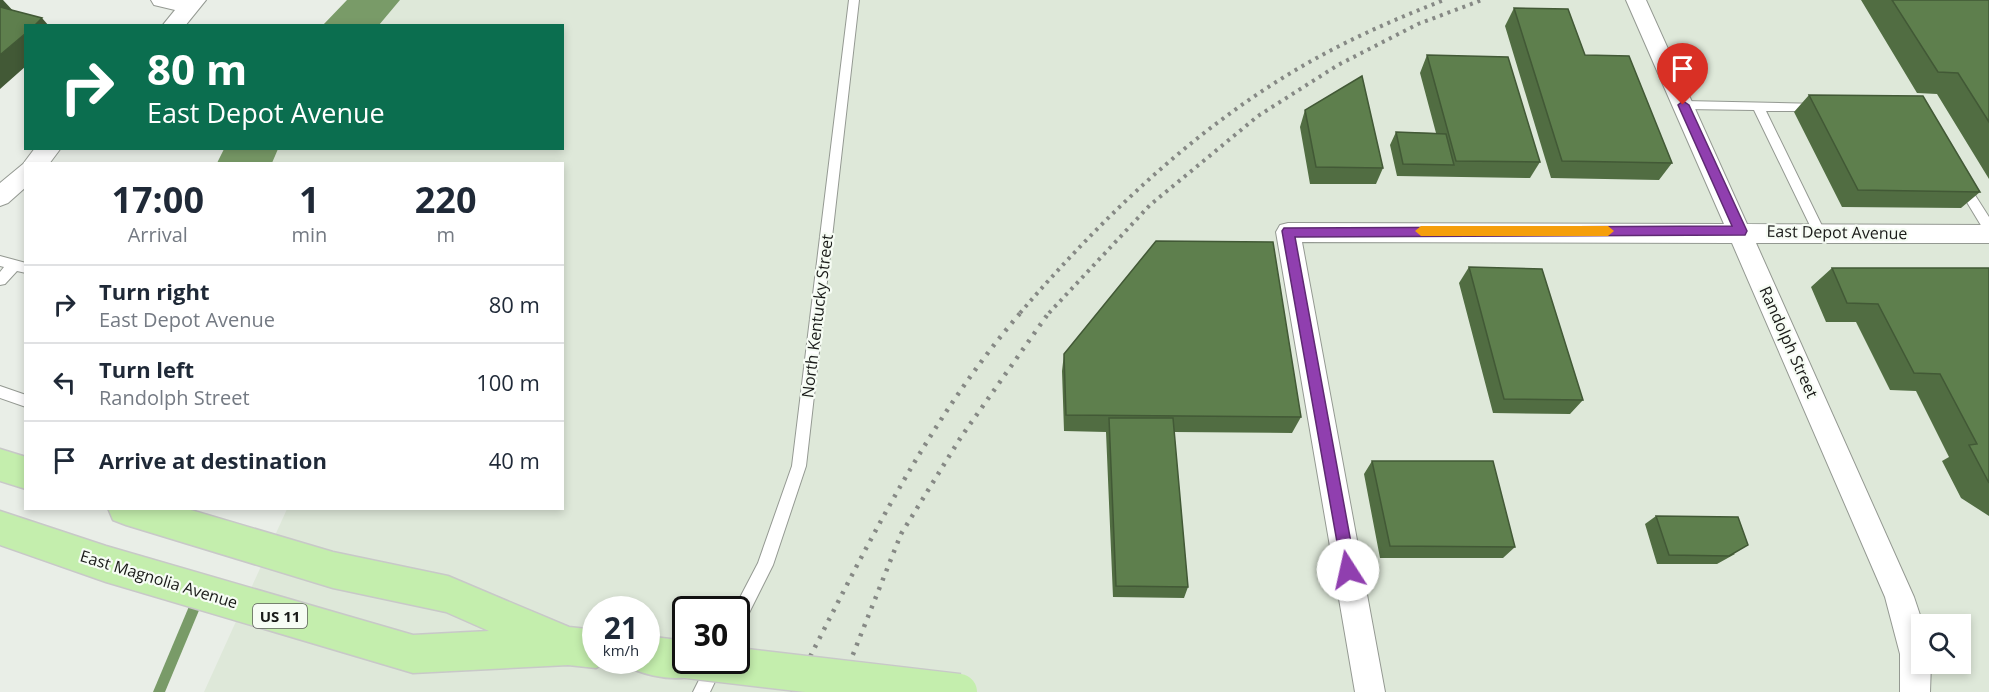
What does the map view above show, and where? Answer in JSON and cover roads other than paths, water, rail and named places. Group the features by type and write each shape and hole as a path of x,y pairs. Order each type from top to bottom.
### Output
{"main road":[{"path":"0,465 24,472"},
{"name":"East Magnolia Avenue","path":"133,510 333,570 395,585 448,594 582,648"},
{"name":"East Magnolia Avenue","path":"0,528 106,564 413,654 582,648"},
{"path":"750,668 959,692"}],"street":[{"path":"161,0 193,4"},
{"name":"Randolph Street","path":"1636,0 1874,533 1900,600 1914,651 1915,692"},
{"path":"174,24 193,4"},
{"path":"36,162 48,150"},
{"path":"0,197 24,174"},
{"name":"East Depot Avenue","path":"1370,692 1288,231 1740,231 1989,234"}],"lane":[{"name":"North Kentucky Street","path":"749,596 765,565 799,466 854,0"},
{"path":"1683,105 1830,106"},
{"path":"1758,107 1820,232"},
{"path":"1958,177 1989,228"},
{"path":"0,261 20,267"},
{"path":"0,280 20,267"},
{"path":"0,392 24,400"},
{"path":"701,692 710,674"}],"waterway":[{"path":"159,692 194,608"}],"railway":[{"path":"1020,313 1087,239 1198,137 1280,79 1324,54 1383,25 1444,0"},
{"path":"1049,313 1150,205 1258,116 1338,65 1418,24 1482,0"},
{"path":"792,692 869,543 924,446 987,354 1022,311"},
{"path":"838,692 901,534 961,437 1050,311"}]}
